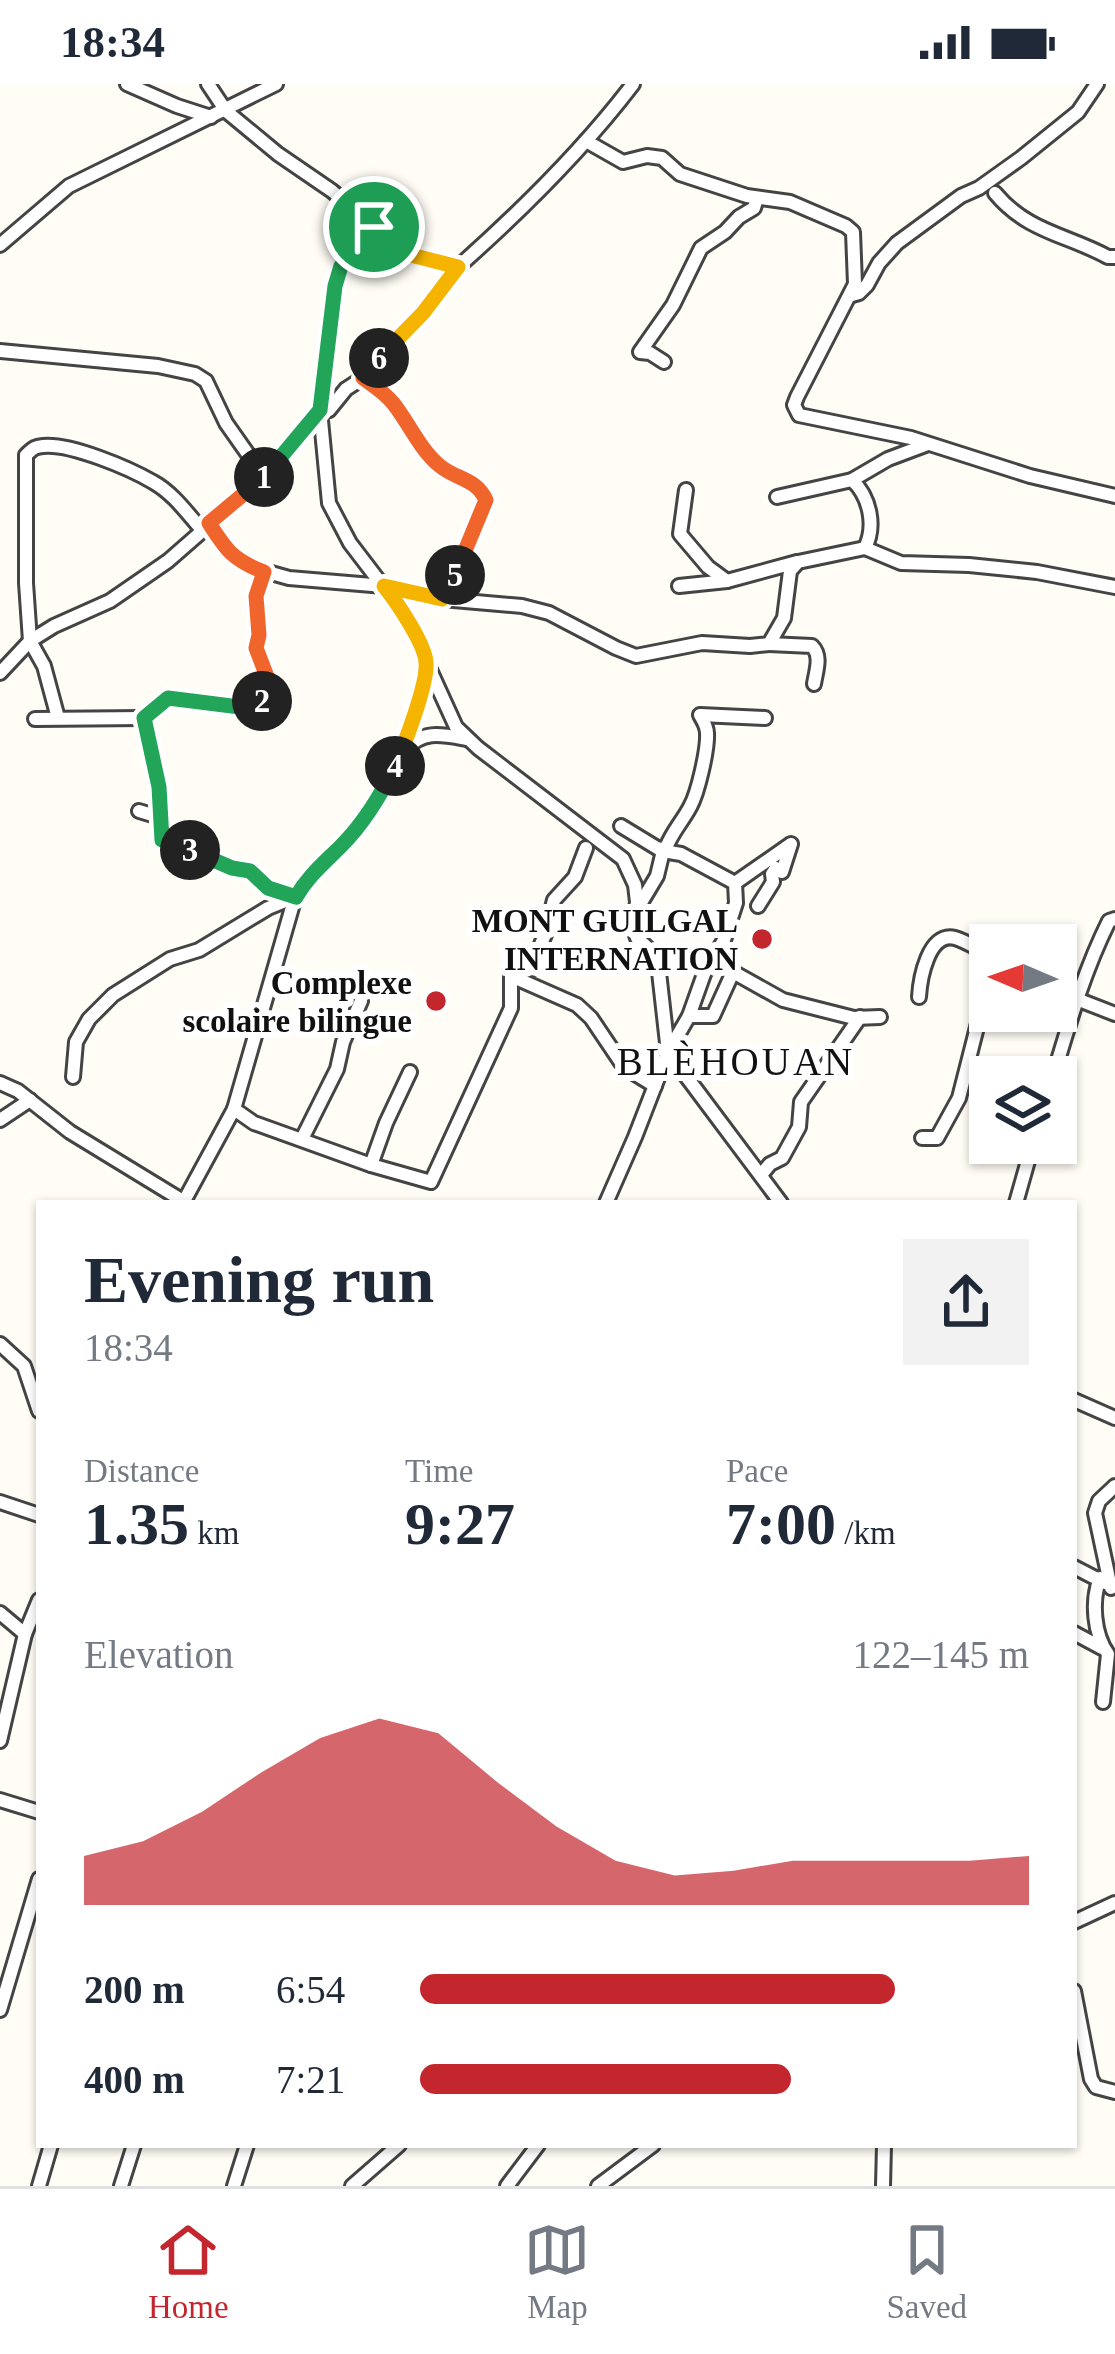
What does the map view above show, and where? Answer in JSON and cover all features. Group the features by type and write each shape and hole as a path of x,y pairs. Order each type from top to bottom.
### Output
{"street":[{"path":"127,84 177,106 219,114 332,191 407,254 458,267"},
{"path":"208,84 219,114"},
{"path":"0,245 69,186 276,84"},
{"path":"320,410 329,410 346,388 363,378 458,267 511,220 633,84"},
{"path":"851,295 867,285 897,242 1022,158 1078,112 1097,84"},
{"path":"586,141 623,162 662,158 680,173 758,198 790,202 853,232 855,284 797,397 795,411 806,418 929,444 1030,476 1115,496"},
{"path":"995,194 1040,229 1115,257"},
{"path":"664,362 640,352 673,305 700,248 754,208 758,198"},
{"path":"374,227 341,266 335,286 320,410 329,503 350,543 405,615 456,727 623,859 635,885 633,926 637,938 652,952 659,972 668,1052 779,1200"},
{"path":"0,351 196,374 206,381 226,423 264,477"},
{"path":"363,378 392,401 441,467 481,488 486,500 464,559 442,599"},
{"path":"0,673 30,640 138,584 264,477 320,410"},
{"path":"777,497 852,481 888,459 929,444"},
{"path":"58,718 44,666 30,640 25,461 31,450 43,446 62,447 157,484 240,563 264,572 522,606 549,613 636,656 702,644 812,646 818,659 814,684"},
{"path":"852,481 866,497 870,525 865,548"},
{"path":"686,490 680,534 708,567 727,580"},
{"path":"679,586 727,580 865,548 901,563 1037,572 1115,587"},
{"path":"770,644 784,618 790,571 798,562"},
{"path":"35,719 144,718 168,698 256,709 271,687 256,648 256,596 264,572"},
{"path":"184,1200 234,1109 296,897 307,878 362,822 382,793 415,711 427,661"},
{"path":"661,850 688,811 704,772 701,763 707,733 700,715 765,718"},
{"path":"144,718 159,787 162,840 250,871 268,888 296,897"},
{"path":"395,766 413,741 425,735 467,739"},
{"path":"139,811 159,817"},
{"path":"621,826 735,883"},
{"path":"735,883 791,844 782,872 776,868 758,906"},
{"path":"511,976 531,969 554,899 574,878 586,848"},
{"path":"636,913 657,876 661,850"},
{"path":"607,1200 668,1052 724,940 736,903 735,883"},
{"path":"74,1078 76,1042 89,1019 113,994 170,958 199,950 268,908 296,897"},
{"path":"1077,997 1108,921 1115,919"},
{"path":"920,998 922,970 938,942 953,937 969,945"},
{"path":"689,1016 713,1016 733,972 783,1000 854,1018 880,1017"},
{"path":"234,1109 254,1123 430,1182 511,1008 511,976"},
{"path":"511,976 577,1005 624,1067 655,1086"},
{"path":"1077,1000 1115,1014"},
{"path":"302,1139 337,1069 361,1001"},
{"path":"760,1175 782,1157 800,1127 800,1102 860,1016"},
{"path":"922,1138 937,1138 959,1099 976,1032"},
{"path":"371,1165 410,1072"},
{"path":"0,1083 180,1200"},
{"path":"0,1120 30,1100"},
{"path":"1017,1200 1027,1164"},
{"path":"0,1344 24,1366 36,1402"},
{"path":"1077,1401 1115,1418"},
{"path":"1109,1586 1095,1513 1115,1486"},
{"path":"0,1502 36,1515"},
{"path":"1077,1569 1109,1586"},
{"path":"1103,1649 1095,1590 1109,1586"},
{"path":"0,1741 25,1634 36,1607"},
{"path":"0,1612 25,1634"},
{"path":"1077,1635 1108,1654 1103,1702"},
{"path":"0,1683 18,1662"},
{"path":"0,1800 36,1811"},
{"path":"0,2010 36,1889"},
{"path":"1077,1919 1115,1904"},
{"path":"1077,2006 1091,2079 1096,2087 1115,2092"},
{"path":"39,2186 50,2148"},
{"path":"121,2186 133,2148"},
{"path":"234,2186 246,2148"},
{"path":"352,2186 396,2148"},
{"path":"507,2186 536,2148"},
{"path":"598,2186 649,2148"},
{"path":"883,2186 884,2148"}],"place":[{"name":"MONT GUILGAL INTERNATION","path":"762,939"},
{"name":"Complexe scolaire bilingue","path":"436,1001"}],"district":[{"name":"BLÈHOUAN","path":"736,1061"}],"route":[{"path":"374,227 407,254 458,267 363,378 392,401 441,467 481,488 486,500 464,559 442,599 384,586 405,615 427,661 415,711 382,793 342,845 307,878 296,897 268,888 250,871 162,840 159,787 144,718 168,698 256,709 271,687 256,648 256,596 264,572 240,563 209,523 264,477 320,410 335,286 341,266 374,227"}]}
